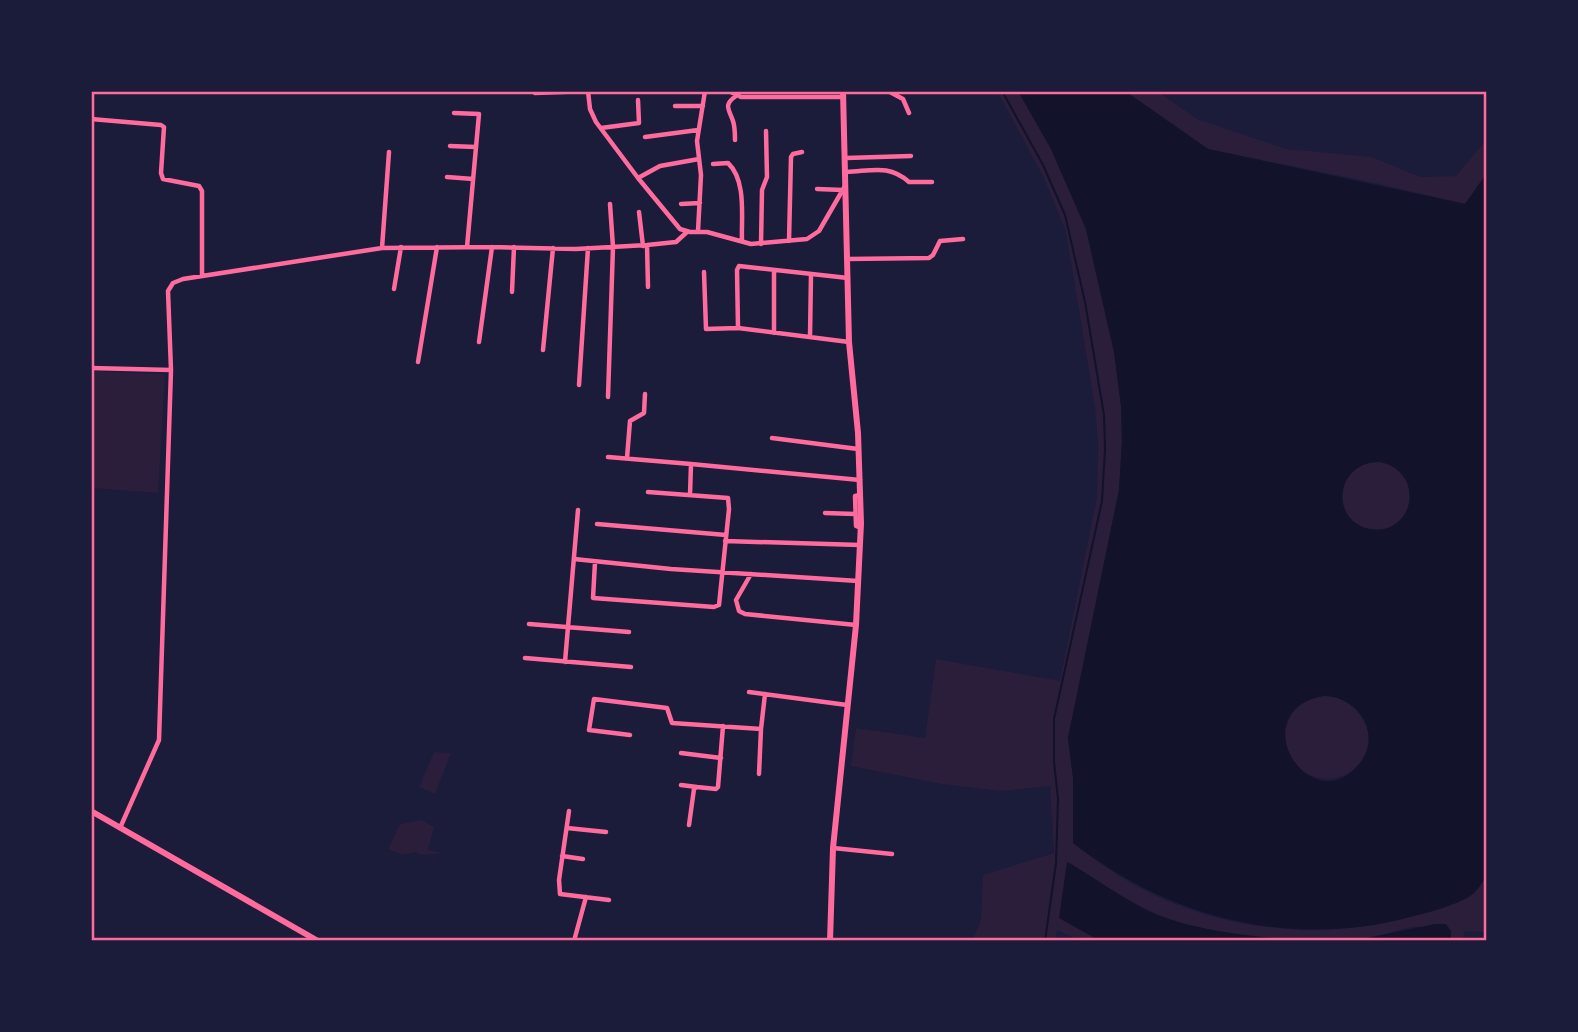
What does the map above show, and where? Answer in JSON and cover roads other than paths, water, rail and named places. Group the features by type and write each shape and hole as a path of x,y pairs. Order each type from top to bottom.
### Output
{"main road":[{"path":"830,941 833,848 856,625 861,528 849,341 843,94"},
{"path":"91,811 318,941"}],"street":[{"path":"535,93 588,91 590,109 601,128 677,226 687,232 698,231 761,244 807,239 818,231 847,182"},
{"path":"698,231 698,130 705,91"},
{"path":"729,91 740,94 843,94"},
{"path":"888,91 902,99 909,113"},
{"path":"735,140 734,123 727,106 729,101 740,94"},
{"path":"601,128 639,123 638,100"},
{"path":"675,106 703,106"},
{"path":"453,113 479,114 467,247"},
{"path":"91,119 163,127 163,180 199,186 202,191 202,276"},
{"path":"645,137 698,130"},
{"path":"761,244 762,190 767,182 766,131"},
{"path":"450,145 476,147"},
{"path":"382,248 389,152"},
{"path":"789,242 790,157 802,152"},
{"path":"846,158 911,156"},
{"path":"638,178 660,166 699,159"},
{"path":"713,164 728,163 732,166 738,183 742,241"},
{"path":"846,173 888,170 901,174 909,182 932,182"},
{"path":"447,177 473,178"},
{"path":"817,189 843,190"},
{"path":"681,204 700,203"},
{"path":"608,397 613,247 610,204"},
{"path":"639,212 648,287"},
{"path":"120,828 159,740 171,370 169,287 177,281 202,276 382,248 645,246 676,242 687,232"},
{"path":"848,259 929,258 940,241 963,239"},
{"path":"394,289 401,247"},
{"path":"418,362 437,247"},
{"path":"479,342 492,247"},
{"path":"512,292 514,247"},
{"path":"543,350 553,248"},
{"path":"579,385 588,248"},
{"path":"738,328 737,268 848,278"},
{"path":"774,270 774,332"},
{"path":"704,272 706,329 738,328 849,341"},
{"path":"810,337 811,274"},
{"path":"91,368 171,370"},
{"path":"627,458 630,421 644,413 645,394"},
{"path":"772,438 858,449"},
{"path":"608,457 860,480"},
{"path":"690,495 691,464"},
{"path":"595,562 593,598 714,607 720,603 730,502 728,498 649,492"},
{"path":"860,495 855,496 855,514 856,527 861,528"},
{"path":"565,662 578,510"},
{"path":"825,513 855,514"},
{"path":"597,524 726,538 860,545"},
{"path":"574,559 858,581"},
{"path":"751,574 736,600 739,611 745,614 856,625"},
{"path":"529,624 629,632"},
{"path":"525,658 631,667"},
{"path":"749,692 847,705"},
{"path":"760,775 765,694"},
{"path":"630,735 589,730 594,699 667,708 672,723 761,729"},
{"path":"681,785 718,787 723,726"},
{"path":"681,753 720,758"},
{"path":"689,825 694,789 697,787"},
{"path":"569,811 559,880 560,894 609,900"},
{"path":"566,828 606,832"},
{"path":"833,848 892,854"},
{"path":"562,856 583,859"},
{"path":"575,941 586,897"}],"waterway":[{"path":"1002,91 1043,165 1065,215 1085,302 1104,415 1102,501 1054,719 1054,762 1058,799 1056,863 1045,941"}]}
